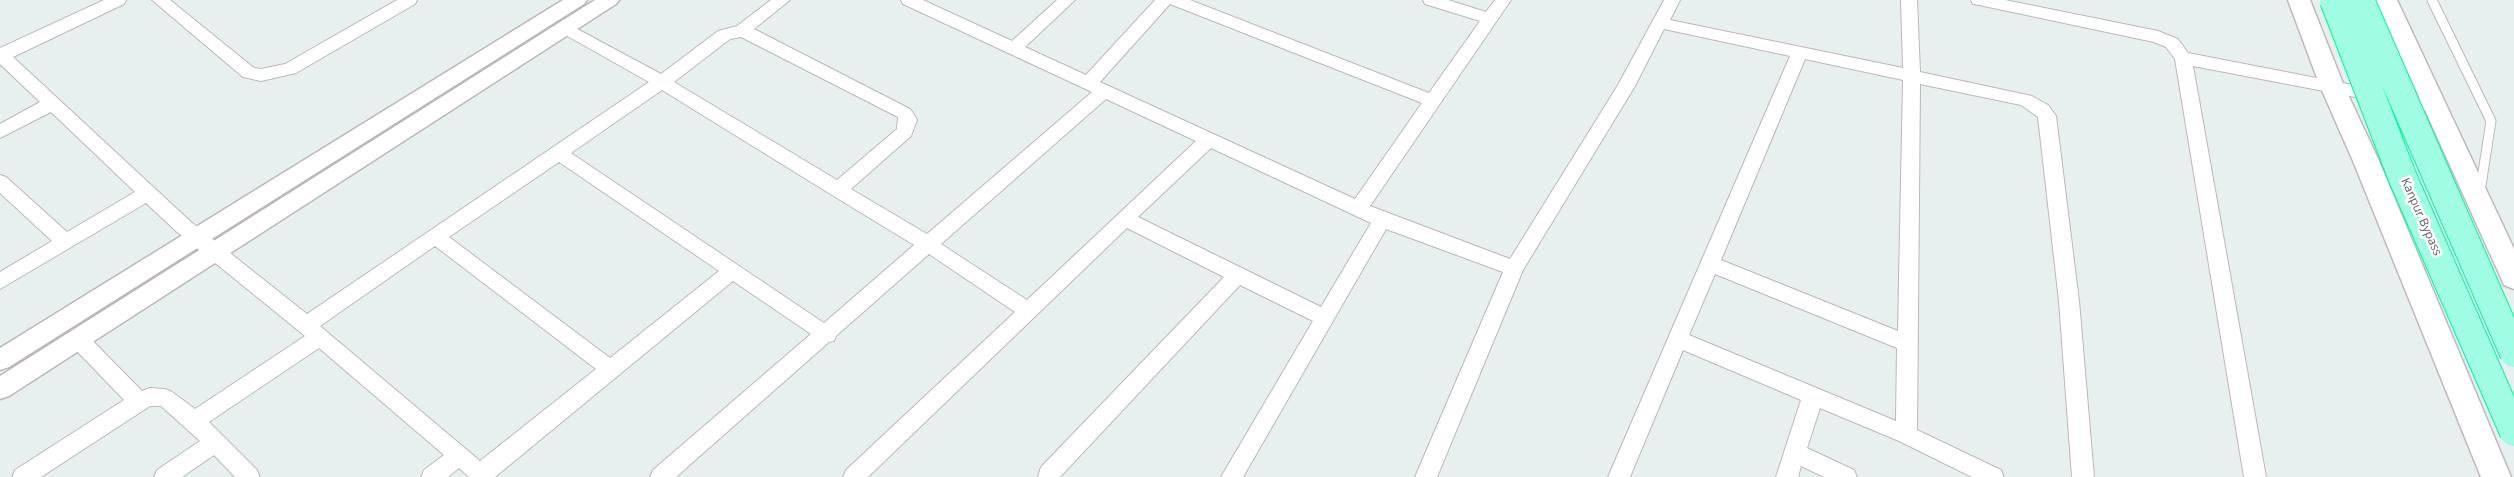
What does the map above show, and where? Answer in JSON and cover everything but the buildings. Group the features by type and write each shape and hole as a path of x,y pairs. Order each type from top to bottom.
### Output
{"highway":[{"name":"Kanpur Bypass","path":"2334,0 2402,176 2514,432"},
{"path":"2360,0 2514,353"}],"main road":[{"path":"2299,0 2332,86 2373,178 2496,477"},
{"path":"2386,0 2514,278"}],"street":[{"path":"118,0 1,54 196,237 312,331 482,475 610,369 733,271"},
{"path":"160,0 249,73 261,75 290,69 409,0"},
{"path":"0,360 577,0"},
{"path":"0,388 609,0"},
{"path":"194,420 436,236 662,82 724,36 741,31 782,0"},
{"path":"909,0 1382,220 1514,268"},
{"path":"1014,48 1067,0"},
{"path":"662,477 928,245 1097,86 1164,0"},
{"path":"1175,0 1433,101"},
{"path":"1431,0 1490,19"},
{"path":"1358,208 1503,0"},
{"path":"1426,477 1514,268 1626,86 1672,0"},
{"path":"1906,435 1912,76 1909,0"},
{"path":"1979,0 2158,37 2172,43 2184,58 2255,477"},
{"path":"1660,22 2026,100 2037,105 2047,116 2069,301 2083,477"},
{"path":"566,28 662,82 928,245 1028,311"},
{"path":"741,31 755,35 904,113 908,120 905,132 838,190"},
{"path":"1619,477 1800,52"},
{"path":"2184,58 2434,106"},
{"path":"0,132 52,103"},
{"path":"854,477 1209,139"},
{"path":"559,153 827,335"},
{"path":"0,182 64,241"},
{"path":"0,280 148,193"},
{"path":"1125,219 1325,318"},
{"path":"1232,477 1382,220"},
{"path":"436,236 610,369"},
{"path":"1710,264 1908,344"},
{"path":"1049,477 1049,474 1238,275"},
{"path":"78,339 138,400"},
{"path":"1678,339 1906,435 1993,477"},
{"path":"1787,477 1813,396"},
{"path":"23,477 138,400 150,397 165,398 194,420 214,443 249,477"},
{"path":"165,477 214,443"},
{"path":"1794,453 1846,477"},
{"path":"432,477 459,456"}],"lane":[{"path":"2432,0 2491,121 2479,202"}]}
